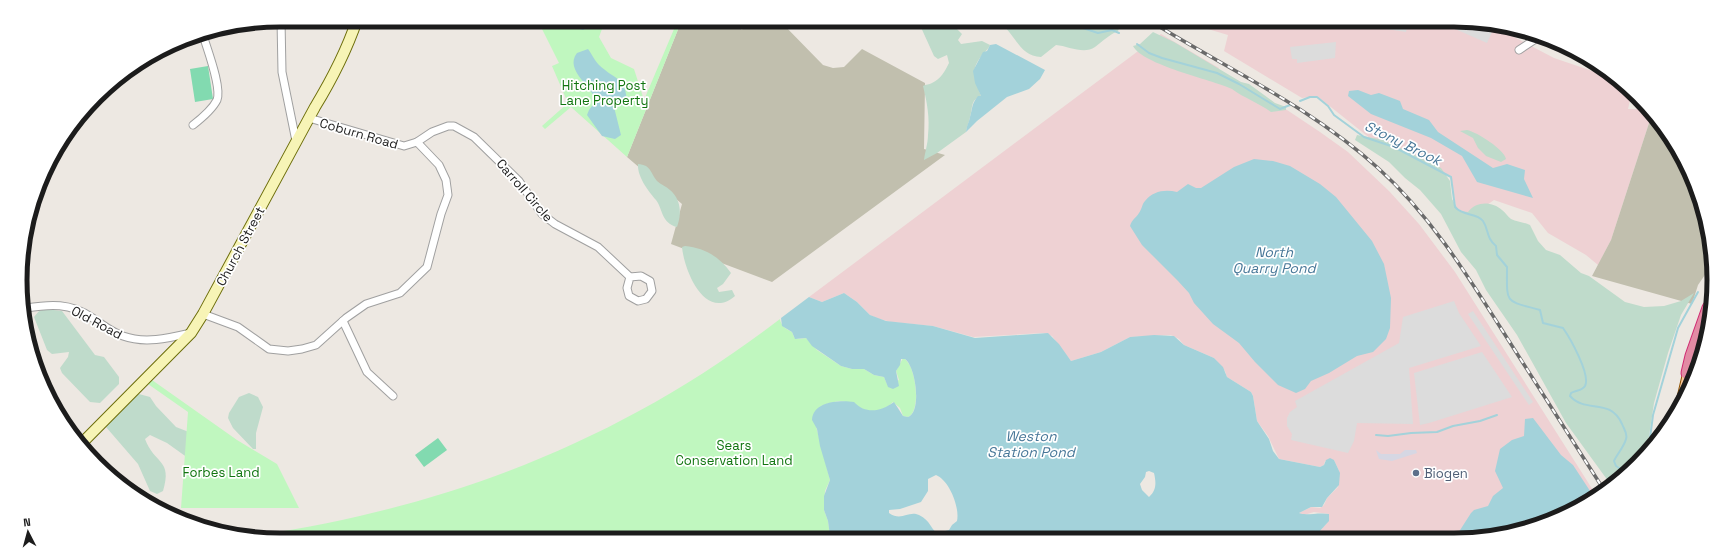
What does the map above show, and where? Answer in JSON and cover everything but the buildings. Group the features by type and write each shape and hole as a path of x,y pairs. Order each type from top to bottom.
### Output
{"highway":[{"path":"1688,373 1692,356 1702,326"}],"main road":[{"path":"1687,380 1688,373 1693,363"}],"street":[{"path":"281,27 282,72 296,141"},
{"name":"Church Street","path":"84,440 191,333 203,314 296,141 341,62 354,27"},
{"path":"193,125 207,113 217,99 218,92 204,39"},
{"path":"1519,50 1534,40"},
{"name":"Coburn Road","path":"203,314 238,327 269,349 288,351 302,350 316,344 366,304 400,292 426,267 448,194 446,180 439,165 417,142 404,146 309,118"},
{"name":"Carroll Circle","path":"417,142 432,132 448,126 454,126 474,137 519,181 542,214 555,224 598,247 630,277"},
{"name":"Old Road","path":"29,308 61,304 74,308 124,337 139,340 156,340 191,333"},
{"path":"343,321 367,372 393,396"}],"shaded area":[{"path":"679,27 739,27 742,30 744,27 786,27 823,65 833,68 844,67 862,49 925,83 924,149 945,155 772,282 671,244 682,204 627,157"},
{"path":"1201,27 1454,27 1487,29 1506,33 1554,58 1600,74 1630,99 1628,109 1640,109 1650,120 1611,240 1598,265 1586,255 1548,233 1532,213 1494,200 1474,214 1464,213 1456,207 1451,176 1371,139 1317,96 1302,98 1224,51 1228,35"},
{"path":"1374,27 1414,27 1413,29 1407,28 1406,32"},
{"path":"1451,27 1485,29 1492,32 1487,43"},
{"path":"1161,34 1219,68 1217,73 1268,102 1284,108 1320,132 1348,152 1389,191 1419,224 1455,272 1593,491 1551,514 1535,520 1487,531 1454,533 1319,533 1327,523 1329,514 1314,512 1304,515 1299,513 1311,507 1320,508 1338,487 1339,471 1334,460 1325,461 1324,465 1320,467 1279,459 1268,436 1257,421 1251,392 1227,377 1225,371 1214,358 1184,345 1179,339 1171,335 1130,337 1101,352 1071,361 1052,336 1043,333 973,337 933,326 891,322 876,318 870,315 857,302 844,293 822,302 809,297"},
{"path":"1336,42 1335,58 1297,63 1297,59 1292,59 1290,47"},
{"path":"1650,120 1664,139 1681,168 1694,199 1702,231 1705,247 1707,273 1698,285 1692,304 1592,276 1611,240"},
{"path":"1454,301 1459,313 1481,346 1409,368 1413,424 1357,423 1354,441 1348,453 1291,440 1292,434 1287,426 1287,418 1290,412 1297,407 1295,401 1399,343 1403,317"},
{"path":"1473,311 1533,402 1529,405 1468,314"},
{"path":"1482,352 1512,397 1420,425 1414,373"},
{"path":"1376,450 1381,454 1400,454 1405,450 1416,450 1417,453 1392,461 1379,459"}],"green space":[{"name":"Hitching Post Lane Property","path":"541,27 603,27 599,37 611,58 634,69 644,100 675,27 679,27 627,157 571,107 545,129 542,126 568,103 552,66 559,63"},
{"path":"921,27 955,27 962,34 958,40 961,44 982,41 990,45 978,61 974,71 975,80 981,96 973,102 966,132 937,153 924,160 928,141 929,122 923,86 931,84 938,79 949,63 947,55 938,59 934,56"},
{"path":"1004,27 1120,27 1118,31 1091,49 1081,50 1056,45 1041,57 1033,56 1027,53"},
{"path":"1153,32 1174,42 1241,82 1249,84 1275,103 1286,107 1286,110 1271,112 1232,89 1178,71 1139,53 1133,46 1140,44"},
{"path":"208,66 213,99 195,102 190,69"},
{"path":"1460,131 1472,131 1496,146 1506,159 1501,162 1486,156 1478,148 1473,138"},
{"path":"1357,135 1384,140 1441,168 1450,181 1452,199 1459,211 1468,212 1471,208 1480,204 1489,204 1498,207 1511,219 1530,225 1538,241 1546,250 1560,255 1581,273 1589,276 1625,302 1644,307 1664,306 1681,301 1694,293 1681,315 1668,353 1654,403 1648,442 1633,459 1608,481 1566,423 1517,335 1486,290 1476,270 1461,252 1441,214 1420,190 1389,162 1355,140"},
{"path":"638,164 648,167 657,181 674,194 680,207 680,217 677,227 665,219 656,200 641,178"},
{"path":"685,246 699,249 711,254 727,267 731,273 723,284 717,288 719,292 732,290 735,296 724,302 714,303 698,290 687,268 682,247"},
{"path":"45,309 62,311 95,355 104,357 119,377 119,384 100,403 90,402 62,373 60,368 68,357 69,352 52,354 47,350 34,317 39,311"},
{"name":"Sears Conservation Land","path":"780,319 783,325 792,332 794,337 798,339 806,338 817,350 841,366 852,369 864,369 874,375 884,377 887,384 899,380 896,371 903,358 908,362 914,378 916,397 915,406 912,413 908,417 903,416 900,408 893,402 882,409 873,411 860,409 843,401 821,406 816,426 830,480 825,491 824,510 828,521 830,533 273,533 331,522 400,506 468,486 534,461 598,432 660,399 721,362"},
{"name":"Forbes Land","path":"152,380 237,440 277,464 299,508 181,508 188,412 148,384"},
{"path":"249,393 258,397 263,407 256,433 256,449 253,449 233,428 228,418 229,413 239,397"},
{"path":"139,394 150,397 156,406 176,427 194,434 188,458 167,443 150,435 145,439 153,453 161,462 166,473 163,491 157,494 150,491 138,464 106,427 107,424 132,397"},
{"path":"438,438 447,450 424,467 415,455"}],"water":[{"path":"572,27 588,27 583,30"},
{"path":"996,44 1045,70 1040,79 1029,89 1007,97 977,121 966,132 973,104 978,96 981,96 975,83 973,71 983,52 987,51 990,45"},
{"path":"588,49 599,65 619,80 625,88 627,104 614,107 621,135 615,139 602,136 587,115 595,102 594,97 577,73 574,66 574,60 577,53"},
{"path":"1358,90 1371,95 1379,93 1400,101 1403,109 1429,120 1438,132 1493,168 1507,164 1525,170 1524,179 1533,198 1477,182 1462,156 1431,138 1371,114 1348,96 1349,91"},
{"name":"North Quarry Pond","path":"1254,159 1273,161 1290,166 1320,184 1336,197 1372,241 1384,264 1391,298 1390,328 1386,339 1373,352 1357,356 1329,373 1311,381 1305,389 1296,393 1278,385 1255,362 1239,343 1213,324 1194,303 1189,293 1142,245 1130,226 1138,215 1144,202 1155,193 1164,191 1177,192 1188,184 1196,188 1201,188 1234,167"},
{"name":"Weston Station Pond","path":"844,293 857,302 870,315 886,321 933,326 975,338 1048,333 1059,344 1071,361 1101,352 1130,337 1154,335 1174,336 1184,345 1214,358 1223,367 1227,377 1251,392 1257,421 1269,439 1273,451 1279,459 1320,467 1330,458 1334,460 1340,473 1339,485 1327,498 1322,507 1311,507 1299,513 1329,514 1329,521 1319,533 937,533 830,533 828,521 824,510 824,496 830,480 820,446 817,429 812,420 817,409 828,403 842,401 854,402 864,409 874,410 884,408 894,402 903,416 908,417 915,407 916,389 912,371 905,359 901,359 900,365 896,371 899,386 893,389 888,387 884,377 874,375 864,369 852,369 841,366 812,346 806,338 795,339 792,332 782,326 781,318 809,297 822,302","holes":["1149,471 1154,473 1155,489 1149,497 1142,490 1140,484 1145,477 1146,472","936,475 941,478 949,488 957,509 957,521 949,530 937,533 928,522 919,515 912,514 898,516 889,513 889,510 900,509 921,502 928,491 928,479"]},
{"path":"1533,418 1561,455 1573,465 1591,492 1566,507 1535,520 1487,531 1458,533 1471,513 1474,510 1488,506 1493,496 1503,488 1495,471 1500,449 1512,440 1524,436 1525,419"}],"waterway":[{"name":"Stony Brook","path":"1080,27 1098,33 1112,30 1119,33"},
{"name":"Stony Brook","path":"1137,44 1149,53 1162,58 1217,73 1239,84 1280,109 1290,105"},
{"name":"Stony Brook","path":"1300,101 1310,97 1317,97 1328,106 1334,115 1364,137 1394,147 1451,177 1455,207 1462,212 1477,216 1483,221 1489,237 1496,246 1497,255 1507,267 1507,288 1510,299 1514,302 1540,310 1543,323 1563,328 1570,340 1583,365 1586,381 1584,388 1571,393 1570,396 1583,404 1604,408 1611,411 1617,416 1622,424 1626,432 1626,437 1624,445 1614,461 1616,466 1622,470"},
{"path":"1650,440 1653,415 1678,328 1698,292"},
{"path":"1376,435 1388,436 1437,432 1453,426 1480,421 1497,415"}],"railway":[{"path":"1160,27 1298,108 1353,146 1396,186 1414,205 1446,245 1601,486"}],"place":[{"name":"Biogen","path":"1416,473"}]}
